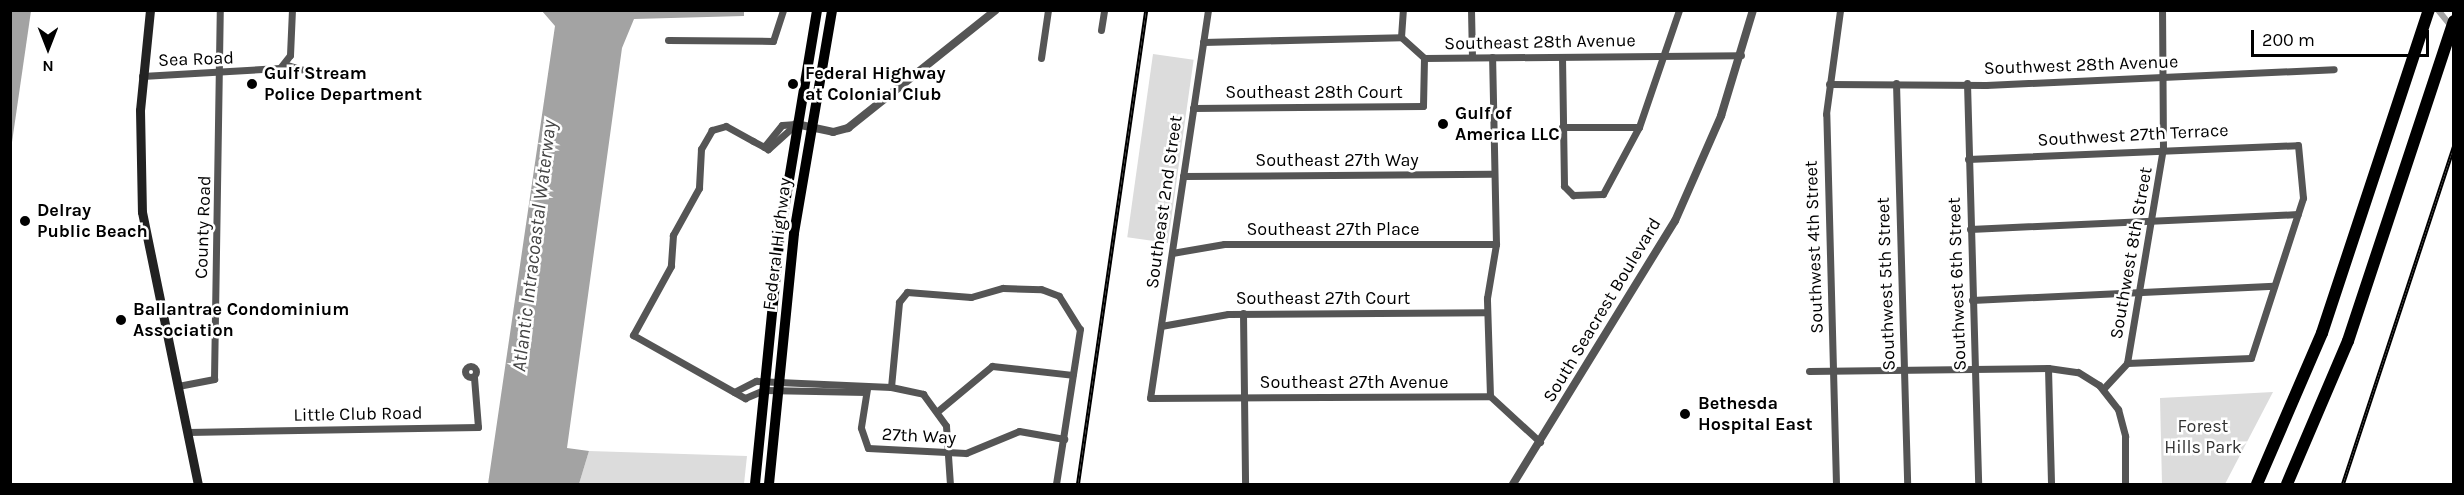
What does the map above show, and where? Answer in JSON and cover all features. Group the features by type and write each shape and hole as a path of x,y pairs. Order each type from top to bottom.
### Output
{"highway":[{"path":"2257,484 2322,333 2427,16"},
{"path":"2287,484 2352,330 2454,21"}],"main road":[{"path":"150,10 142,76 142,212 198,484"},
{"name":"Federal Highway","path":"757,484 764,387 796,124 817,10"},
{"name":"Federal Highway","path":"769,484 778,388 810,126 832,10"}],"street":[{"path":"220,10 222,73"},
{"path":"292,10 285,64 320,75"},
{"path":"668,40 773,41 783,10"},
{"path":"950,484 945,452 946,426 939,410 923,394 891,387 867,389 764,387 745,398 731,393 633,335 671,266 673,235 699,188 701,149 718,126 764,147 782,125 796,124 833,132 848,128 949,47 986,14 996,10"},
{"path":"1041,58 1048,10"},
{"path":"1101,30 1104,10"},
{"name":"Southeast 2nd Street","path":"1150,398 1208,10"},
{"path":"1203,42 1401,37 1403,10"},
{"path":"1471,10 1472,57"},
{"path":"1562,57 1564,186 1573,195 1599,195 1610,189 1639,127 1679,10"},
{"name":"South Seacrest Boulevard","path":"1513,484 1675,221 1741,55 1753,10"},
{"name":"Southwest 4th Street","path":"1836,484 1829,84 1840,10"},
{"name":"Southwest 8th Street","path":"2103,389 2127,363 2163,149 2162,10"},
{"name":"Southeast 28th Avenue","path":"1401,37 1424,58 1741,55"},
{"path":"1492,57 1491,174 1496,244 1487,312 1490,396 1540,442"},
{"name":"Southeast 28th Court","path":"1193,108 1424,106 1424,58"},
{"name":"Sea Road","path":"142,76 276,70 285,64"},
{"name":"Southwest 28th Avenue","path":"1829,84 1967,83 2334,69"},
{"name":"County Road","path":"178,386 214,379 222,73"},
{"name":"Southwest 5th Street","path":"1896,83 1907,484"},
{"name":"Southwest 6th Street","path":"1967,83 1978,484"},
{"path":"1562,127 1639,127"},
{"name":"Southwest 27th Terrace","path":"1968,159 2298,145 2303,198 2298,214"},
{"name":"Southeast 27th Way","path":"1183,176 1491,174"},
{"path":"1970,229 2298,214 2251,358 2127,363"},
{"name":"Southeast 27th Place","path":"1172,254 1224,244 1496,244"},
{"path":"1972,300 2274,286"},
{"path":"891,387 899,302 907,292 970,297 1003,288 1055,294 1073,310 1080,328 1056,484"},
{"name":"Southeast 27th Court","path":"1161,326 1244,313 1487,312"},
{"path":"1244,313 1245,484"},
{"path":"939,410 992,366 1073,375"},
{"path":"1809,371 2048,368 2078,372 2103,389 2124,429 2125,484"},
{"path":"2048,368 2051,484"},
{"name":"Little Club Road","path":"188,432 478,427 474,377"},
{"name":"27th Way","path":"867,389 861,428 864,446 976,452 1019,431 1064,439"},
{"name":"Southeast 27th Avenue","path":"1150,398 1490,396"}],"green space":[{"path":"1153,54 1194,60 1168,243 1127,237"},
{"name":"Forest Hills Park","path":"2273,392 2225,484 2162,484 2160,398"},
{"path":"589,451 747,456 744,484 579,484"}],"water":[{"name":"Atlantic Intracoastal Waterway","path":"744,10 744,16 634,19 622,48 567,448 589,451 579,484 488,484 555,26 542,11"},
{"path":"10,11 31,11 11,149"}],"waterway":[{"path":"2438,10 2451,26"}],"railway":[{"path":"1078,484 1146,10"},
{"path":"2343,484 2454,147"}],"place":[{"name":"Gulf Stream Police Department","path":"252,84"},
{"name":"Federal Highway at Colonial Club","path":"793,84"},
{"name":"Gulf of America LLC","path":"1443,124"},
{"name":"Delray Public Beach","path":"25,221"},
{"name":"Ballantrae Condominium Association","path":"121,320"},
{"name":"Bethesda Hospital East","path":"1685,414"}]}
